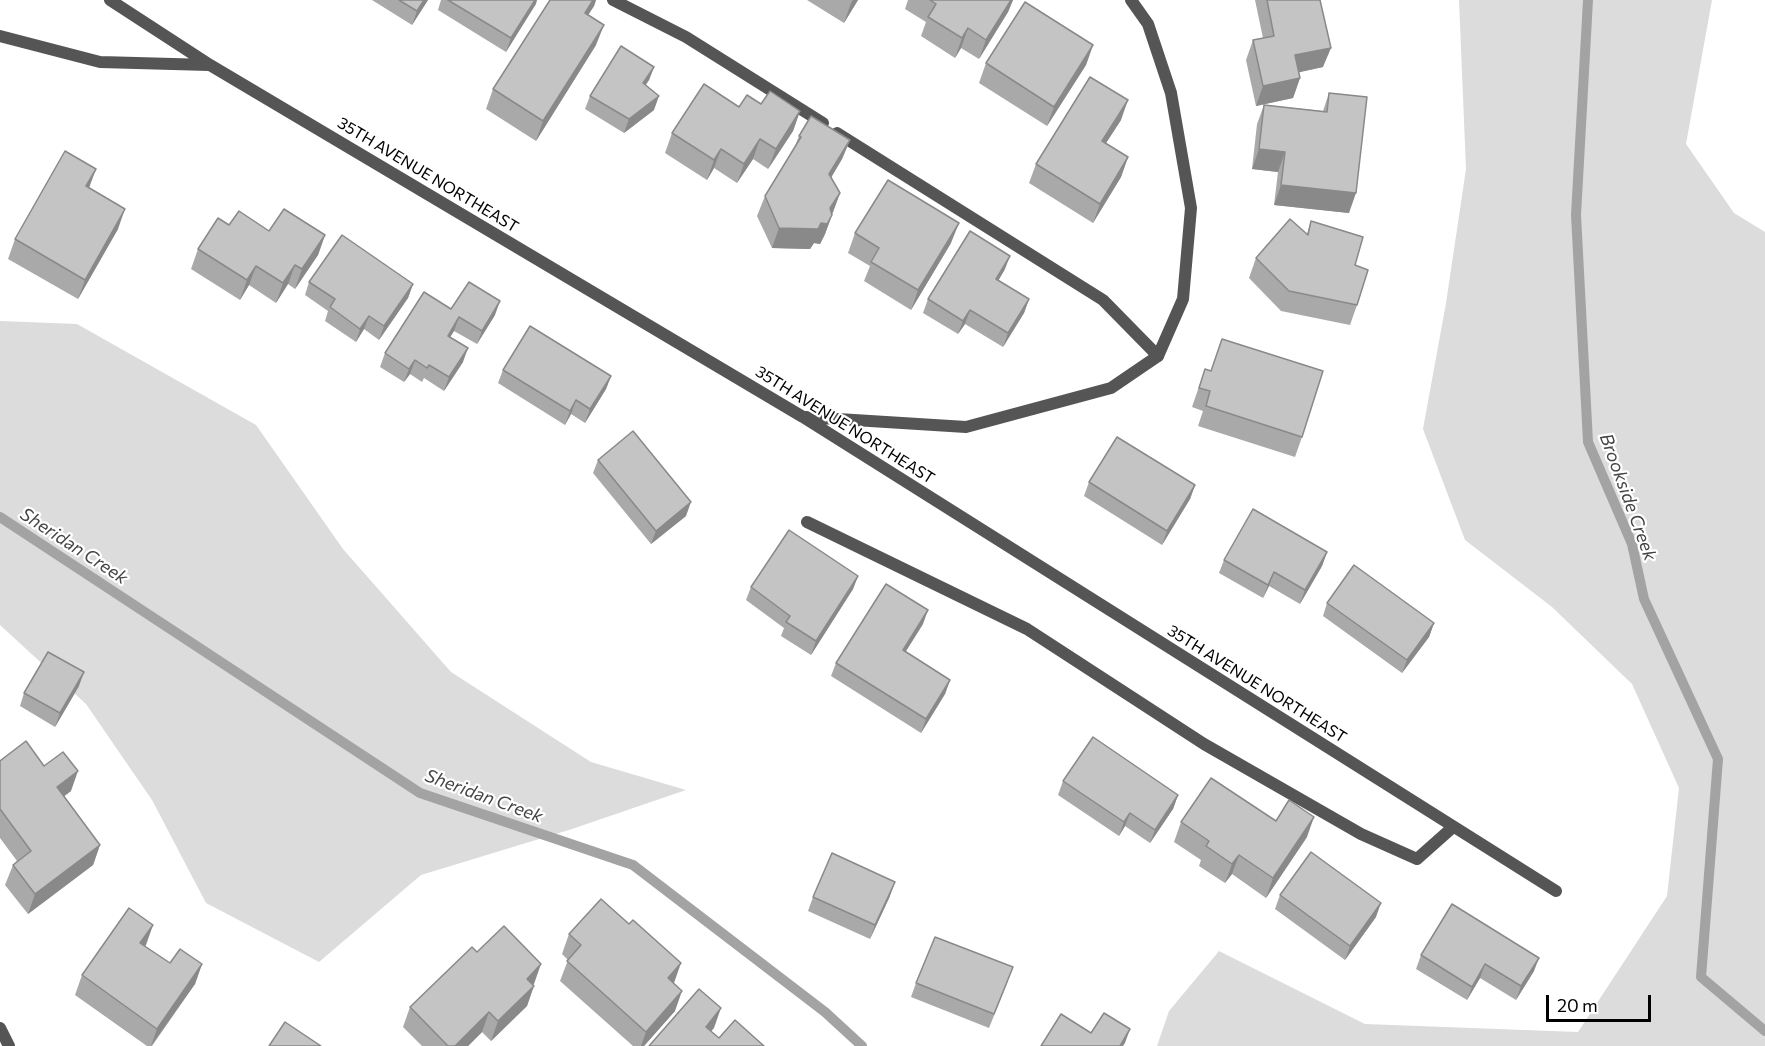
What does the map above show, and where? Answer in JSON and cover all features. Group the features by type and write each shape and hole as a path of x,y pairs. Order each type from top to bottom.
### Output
{"street":[{"name":"35TH AVENUE NORTHEAST","path":"110,0 210,65 803,417 1556,891"},
{"path":"613,0 686,37 1102,300 1158,356"},
{"path":"803,417 966,427 1111,388 1158,356 1183,299 1191,208 1171,93 1148,24 1131,0"},
{"path":"0,36 100,62 210,65"},
{"path":"807,522 1027,629 1204,744 1360,834 1417,859 1453,827"},
{"path":"0,1028 9,1046"}],"shaded area":[{"path":"1459,0 1712,0 1686,144 1734,213 1765,232 1765,1046 1157,1046 1169,1011 1219,951 1365,1024 1578,1032 1667,896 1679,788 1632,684 1552,607 1465,540 1423,429 1446,303 1466,169"},
{"path":"0,321 77,324 256,425 343,549 451,672 591,762 686,790 572,829 421,875 319,962 206,903 152,800 86,704 0,625"}],"building":[{"path":"399,0 424,0 417,11"},
{"path":"448,0 535,0 511,38"},
{"path":"550,0 593,0 585,13 604,25 543,121 493,89"},
{"path":"930,0 1011,0 986,40 968,28 962,38 928,17 936,4"},
{"path":"1267,0 1320,0 1331,48 1295,55 1300,78 1263,86 1253,40 1274,36"},
{"path":"1025,2 1093,45 1054,107 986,63"},
{"path":"621,46 654,67 643,83 659,96 629,119 590,96"},
{"path":"1090,77 1128,100 1102,141 1128,157 1100,204 1036,164"},
{"path":"704,84 739,107 747,95 761,104 770,91 800,111 776,149 760,139 744,164 721,149 714,160 672,133"},
{"path":"1329,93 1367,97 1356,193 1281,185 1285,152 1259,149 1264,105 1327,112"},
{"path":"811,116 850,140 829,174 840,193 830,208 832,215 827,224 821,223 818,229 779,228 765,196"},
{"path":"65,151 96,169 86,186 125,209 85,280 15,239"},
{"path":"888,180 959,223 918,290 871,262 879,248 855,233"},
{"path":"284,209 325,235 302,269 295,265 283,283 256,266 247,280 198,249 218,218 229,225 239,211 269,231"},
{"path":"1290,219 1308,235 1311,221 1363,237 1355,265 1368,270 1357,305 1289,291 1256,258"},
{"path":"970,231 1010,256 996,279 1029,299 1008,333 970,310 963,321 928,299"},
{"path":"342,235 413,284 384,326 369,316 360,329 330,307 335,299 309,282"},
{"path":"469,282 500,301 482,331 459,317 448,336 468,348 449,377 415,360 409,369 385,353 424,292 451,309"},
{"path":"530,326 611,376 590,409 576,400 570,411 503,370"},
{"path":"1222,339 1323,371 1302,437 1206,406 1210,391 1199,388 1205,369 1211,371"},
{"path":"633,431 691,502 656,531 598,460"},
{"path":"1117,437 1195,485 1167,531 1089,482"},
{"path":"1253,509 1327,552 1305,590 1274,572 1268,585 1224,560"},
{"path":"789,530 858,576 816,641 786,622 790,616 751,587"},
{"path":"1354,565 1434,623 1407,660 1327,603"},
{"path":"886,584 928,610 903,650 950,680 926,719 836,663"},
{"path":"48,652 84,672 60,713 24,693"},
{"path":"1093,737 1178,795 1155,830 1130,813 1124,822 1063,781"},
{"path":"26,741 44,766 63,752 78,771 57,787 100,845 35,894 13,865 31,851 0,809 0,761"},
{"path":"1211,778 1276,821 1289,800 1314,817 1273,878 1239,855 1232,864 1206,846 1209,841 1181,822"},
{"path":"1311,852 1381,903 1350,946 1280,895"},
{"path":"832,853 895,882 875,925 813,897"},
{"path":"601,899 629,924 633,920 681,963 668,978 682,991 646,1032 567,961 581,945 569,934"},
{"path":"1452,904 1539,958 1521,986 1485,964 1472,987 1421,955"},
{"path":"129,908 153,925 140,943 170,963 180,949 202,964 157,1029 82,975"},
{"path":"504,926 541,964 527,979 534,986 498,1021 489,1012 455,1046 448,1046 410,1007 472,947 477,952"},
{"path":"935,937 1013,967 994,1014 916,983"},
{"path":"699,989 721,1008 706,1027 719,1038 735,1020 764,1046 649,1046"},
{"path":"1104,1013 1130,1029 1120,1046 1041,1046 1061,1014 1091,1033"},
{"path":"285,1022 321,1046 269,1046"}],"waterway":[{"name":"Brookside Creek","path":"1588,0 1576,215 1588,442 1632,544 1644,599 1718,759 1701,977 1765,1031"},
{"name":"Sheridan Creek","path":"0,517 420,793 633,865 825,1012 862,1046"}]}
